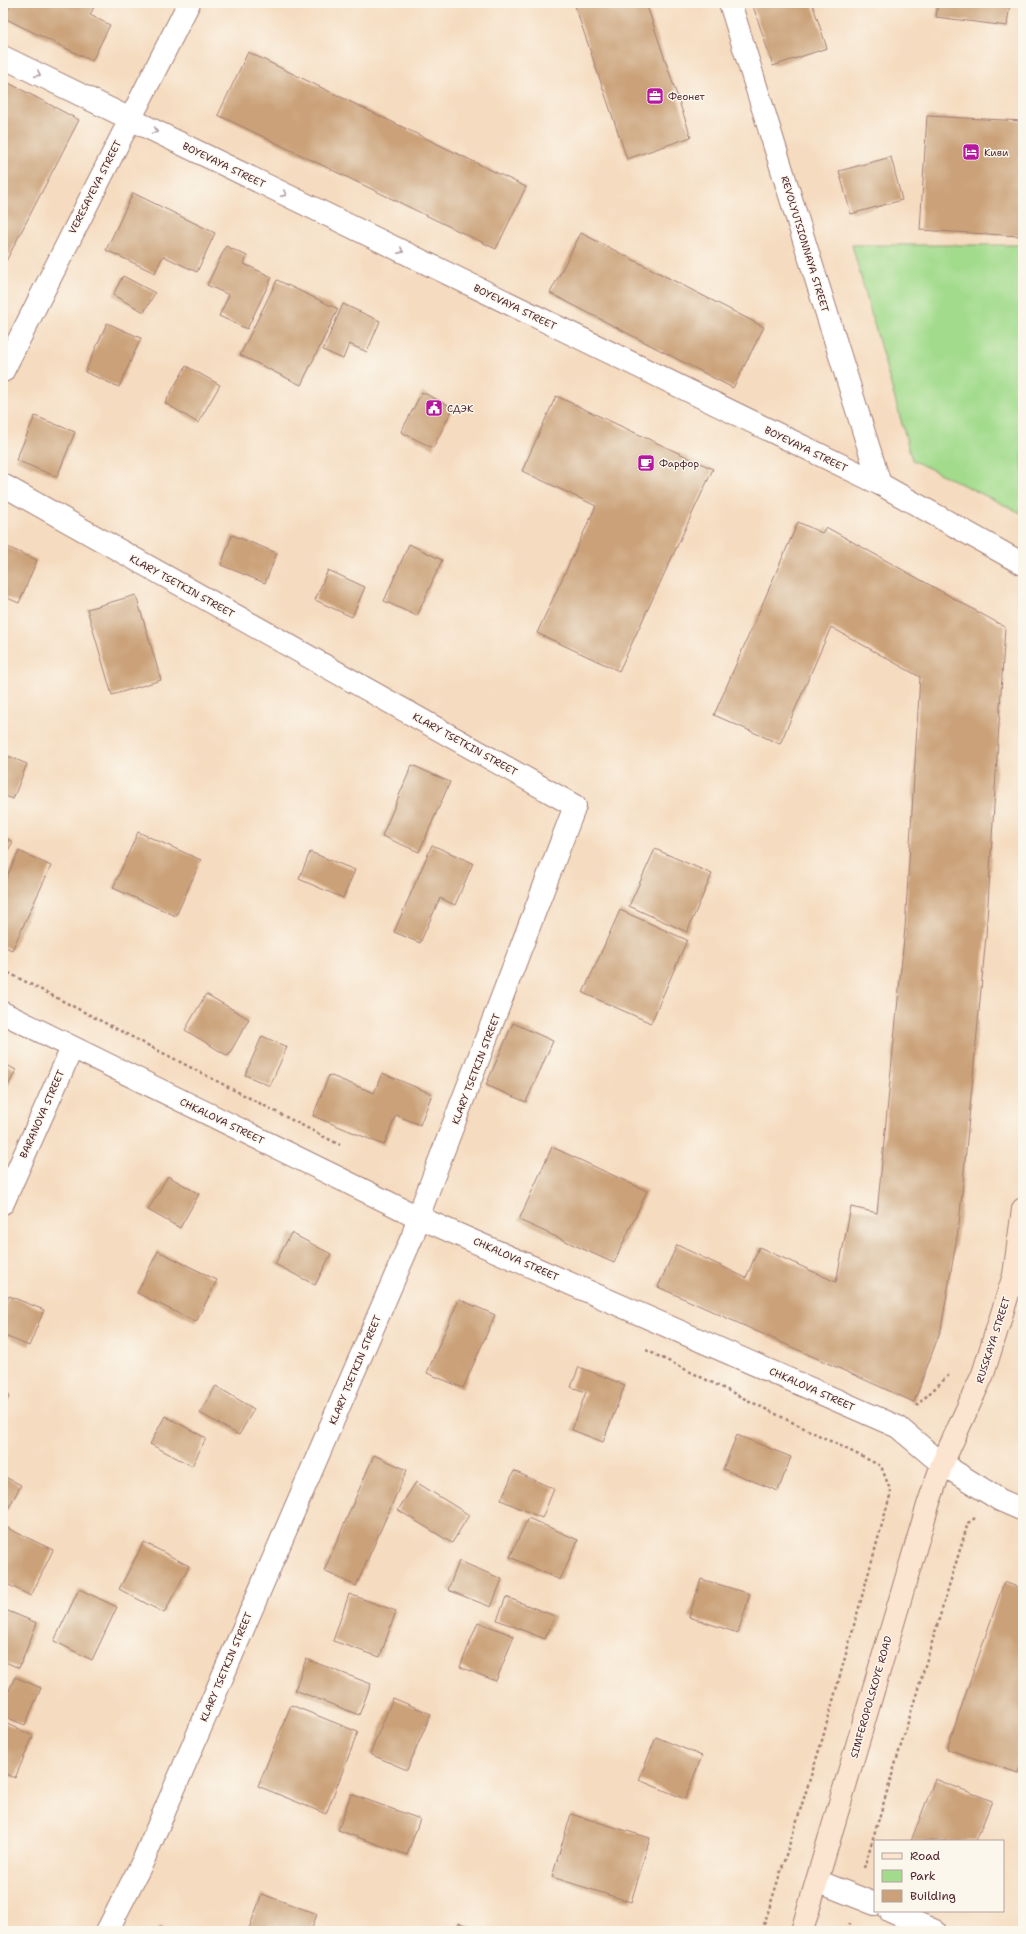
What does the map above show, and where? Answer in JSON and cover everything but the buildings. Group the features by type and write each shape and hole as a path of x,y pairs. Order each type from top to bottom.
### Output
{"main road":[{"name":"RUSSKAYA STREET","path":"942,1464 983,1374 1014,1276 1023,1209"},
{"name":"SIMFEROPOLSKOYE ROAD","path":"802,1931 925,1513 942,1464"}],"street":[{"name":"VERESAYEVA STREET","path":"3,371 129,118 189,3"},
{"name":"REVOLYUTSIONNAYA STREET","path":"730,3 880,484"},
{"name":"BOYEVAYA STREET","path":"3,57 880,484 1023,564"},
{"name":"KLARY TSETKIN STREET","path":"3,485 576,806 418,1216 413,1235 146,1853 107,1931"},
{"name":"CHKALOVA STREET","path":"3,1013 418,1216 898,1427 942,1464 1000,1500 1023,1510"},
{"name":"BARANOVA STREET","path":"3,1203 72,1048"},
{"path":"817,1881 865,1900"},
{"path":"892,1912 935,1931"}],"path":[{"path":"914,1408 954,1370"},
{"path":"762,1931 821,1744 891,1492 881,1466"},
{"path":"881,1840 968,1523"},
{"path":"847,1931 865,1900 874,1867"}],"green space":[{"path":"852,245 1023,245 1023,514 912,460"}],"place":[{"name":"Феонет","path":"655,96"},
{"name":"Киви","path":"971,152"},
{"name":"СДЭК","path":"434,408"},
{"name":"Фарфор","path":"646,463"}]}
